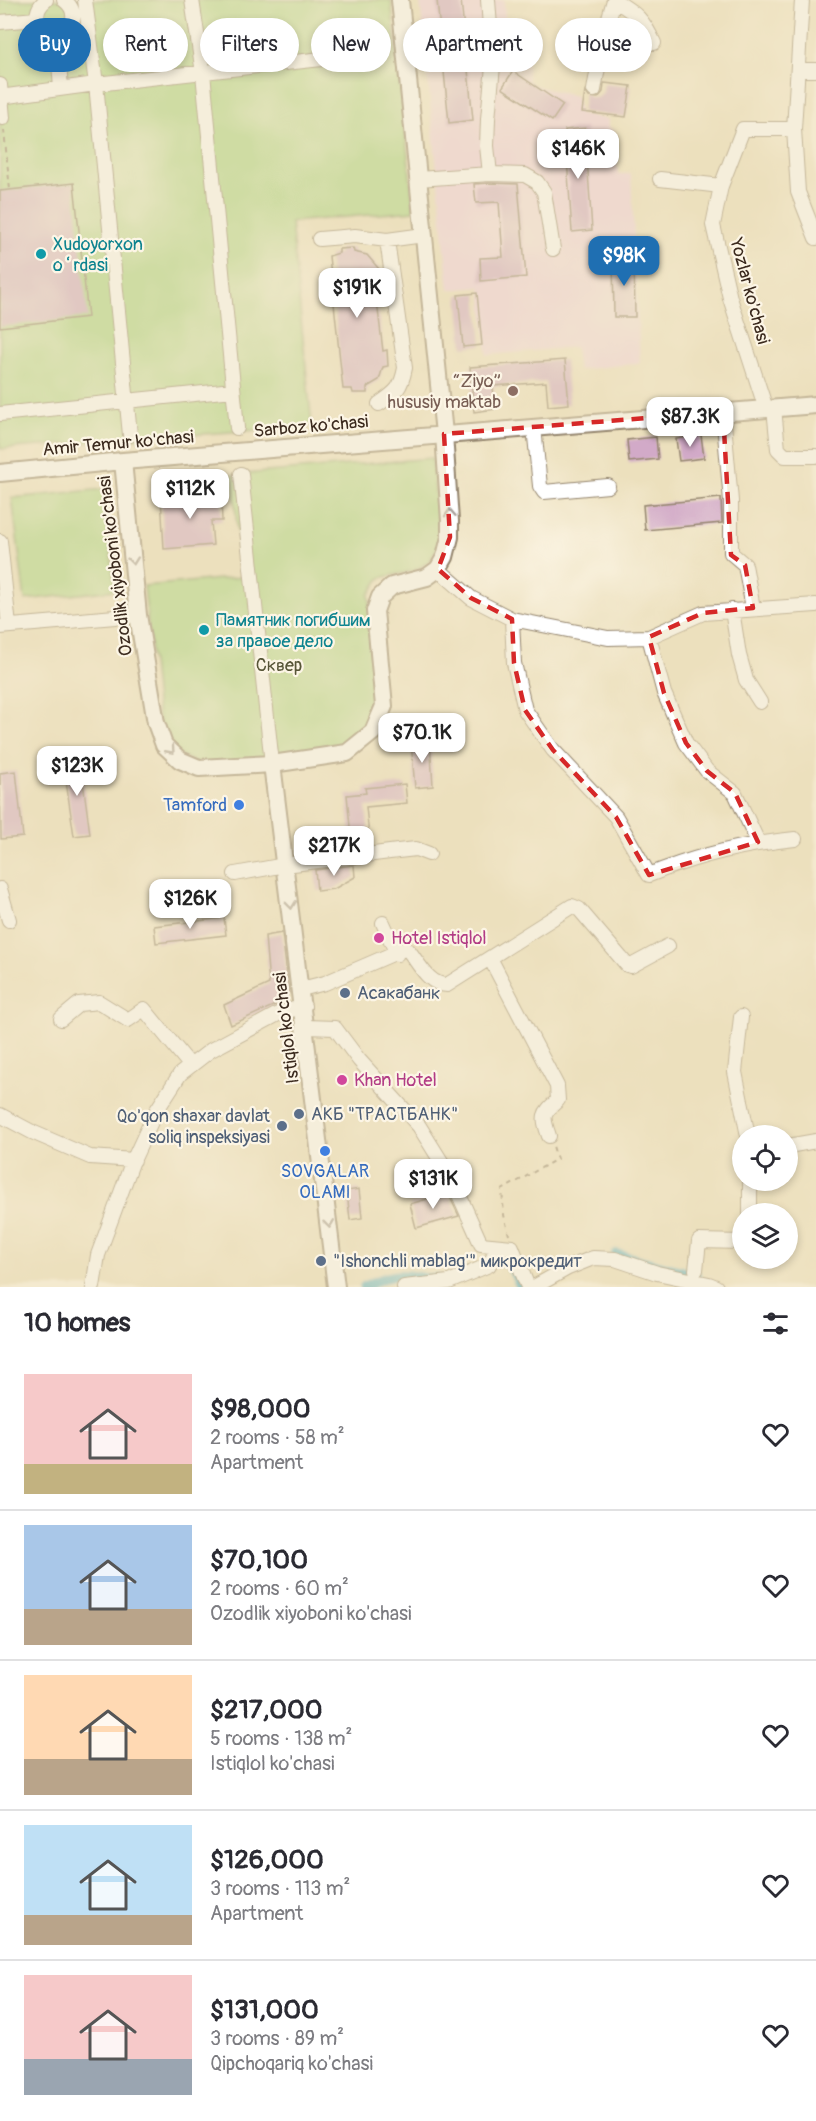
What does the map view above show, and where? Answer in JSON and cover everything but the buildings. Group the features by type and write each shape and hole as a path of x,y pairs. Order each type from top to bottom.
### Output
{"main road":[{"path":"400,0 444,434 450,521 450,537 445,557 438,569"},
{"name":"Sarboz ko'chasi","path":"240,451 816,405"},
{"name":"Amir Temur ko'chasi","path":"0,473 240,451"},
{"name":"Ozodlik xiyoboni ko'chasi","path":"123,461 138,615 156,723 165,745 180,760 199,768 272,764 347,753 373,732 384,706 375,611 380,597 392,586 427,578 438,569"},
{"name":"Istiqlol ko'chasi","path":"272,764 306,1027 336,1287"}],"street":[{"path":"37,18 39,8 46,0"},
{"path":"64,0 72,8 73,18"},
{"path":"85,0 96,84 130,435"},
{"path":"192,0 203,73 237,428"},
{"path":"488,0 493,66 487,146 490,174"},
{"path":"594,90 603,39 614,0 637,14 645,24 654,43"},
{"path":"802,0 794,129 798,192 812,218 816,238"},
{"path":"0,22 18,21"},
{"path":"3,118 0,93 61,89 311,60"},
{"path":"799,70 816,70"},
{"path":"60,72 61,89"},
{"name":"Yozlar ko'chasi","path":"794,129 743,129 721,186 713,225 730,298 770,409 778,449 785,456 816,456"},
{"path":"418,179 490,174 525,175 537,182 544,192 553,249"},
{"path":"660,179 721,186"},
{"path":"319,239 355,236 387,240 424,235"},
{"path":"379,404 397,391 405,368 387,240"},
{"path":"0,414 126,399 234,390"},
{"path":"723,412 731,501 731,553 745,565 753,608"},
{"path":"534,427 540,486 544,492 608,486"},
{"path":"242,474 272,764"},
{"path":"0,541 4,627 138,615"},
{"path":"438,569 471,598 512,619 608,638 649,638 703,613 816,605"},
{"path":"732,610 739,655 746,680 760,702"},
{"path":"512,619 514,663 525,710 553,750 616,817 649,875 690,859 759,842 795,838"},
{"path":"649,638 664,693 686,743 707,771 735,794 759,842"},
{"path":"235,874 285,865 416,849 429,854"},
{"path":"0,889 9,920"},
{"path":"93,1287 98,1255 134,1160 155,1113 180,1074 211,1050 268,1019 325,983 404,950 409,951 433,981 447,985 572,906 579,909 627,965 631,966 668,946"},
{"path":"383,923 397,954"},
{"path":"490,958 557,1086 558,1100 544,1116 549,1136"},
{"path":"61,1019 79,1004 99,1002 128,1020 144,1009 190,1065"},
{"path":"741,1017 735,1072 746,1125"},
{"path":"306,1027 335,1028 360,1060 420,1126 452,1179 481,1244 505,1246"},
{"path":"0,1115 32,1132 90,1157 134,1160"},
{"path":"798,1145 816,1141"},
{"path":"696,1270 699,1241 732,1242"},
{"path":"404,1287 449,1282 489,1265 505,1246"},
{"path":"505,1246 528,1287"},
{"path":"534,1287 568,1268 593,1258 615,1259 657,1273 716,1287"}],"path":[{"path":"3,118 10,190"},
{"path":"505,1246 502,1190 557,1158 549,1136"}],"highlighted area":[{"path":"723,412 731,555 745,565 753,608 703,613 649,637 664,693 686,743 707,771 735,793 758,842 649,875 616,817 553,750 525,710 514,663 512,619 471,598 438,569 450,537 444,434"}],"shaded area":[{"path":"420,0 504,0 505,18 422,18"},
{"path":"427,72 528,72 528,84 576,96 580,114 608,119 608,128 614,130 618,174 631,174 640,363 578,370 575,347 487,355 481,287 449,290"}],"green space":[{"path":"0,0 391,0 414,211 291,222 312,426 0,449"},
{"name":"Сквер","path":"432,458 440,543 429,562 413,571 380,578 369,595 380,701 360,739 325,757 201,765 176,753 158,720 144,586 242,577 232,475"},
{"path":"104,489 115,590 25,600 12,498"}],"waterway":[{"path":"616,1254 696,1275"},
{"path":"501,1260 510,1265 521,1287"},
{"path":"364,1287 397,1275 437,1278"}],"place":[{"name":"Xudoyorxon oʻrdasi","path":"41,254"},
{"name":"“Ziyo” hususiy maktab","path":"513,391"},
{"name":"Памятник погибшим за правое дело","path":"204,630"},
{"name":"Tamford","path":"239,805"},
{"name":"Hotel Istiqlol","path":"379,938"},
{"name":"Асакабанк","path":"345,993"},
{"name":"Khan Hotel","path":"342,1080"},
{"name":"АКБ \"ТРАСТБАНК\"","path":"299,1114"},
{"name":"Qo'qon shaxar davlat soliq inspeksiyasi","path":"282,1126"},
{"name":"SOVGALAR OLAMI","path":"325,1151"},
{"name":"\"Ishonchli mablag'\" микрокредит","path":"321,1261"}]}
